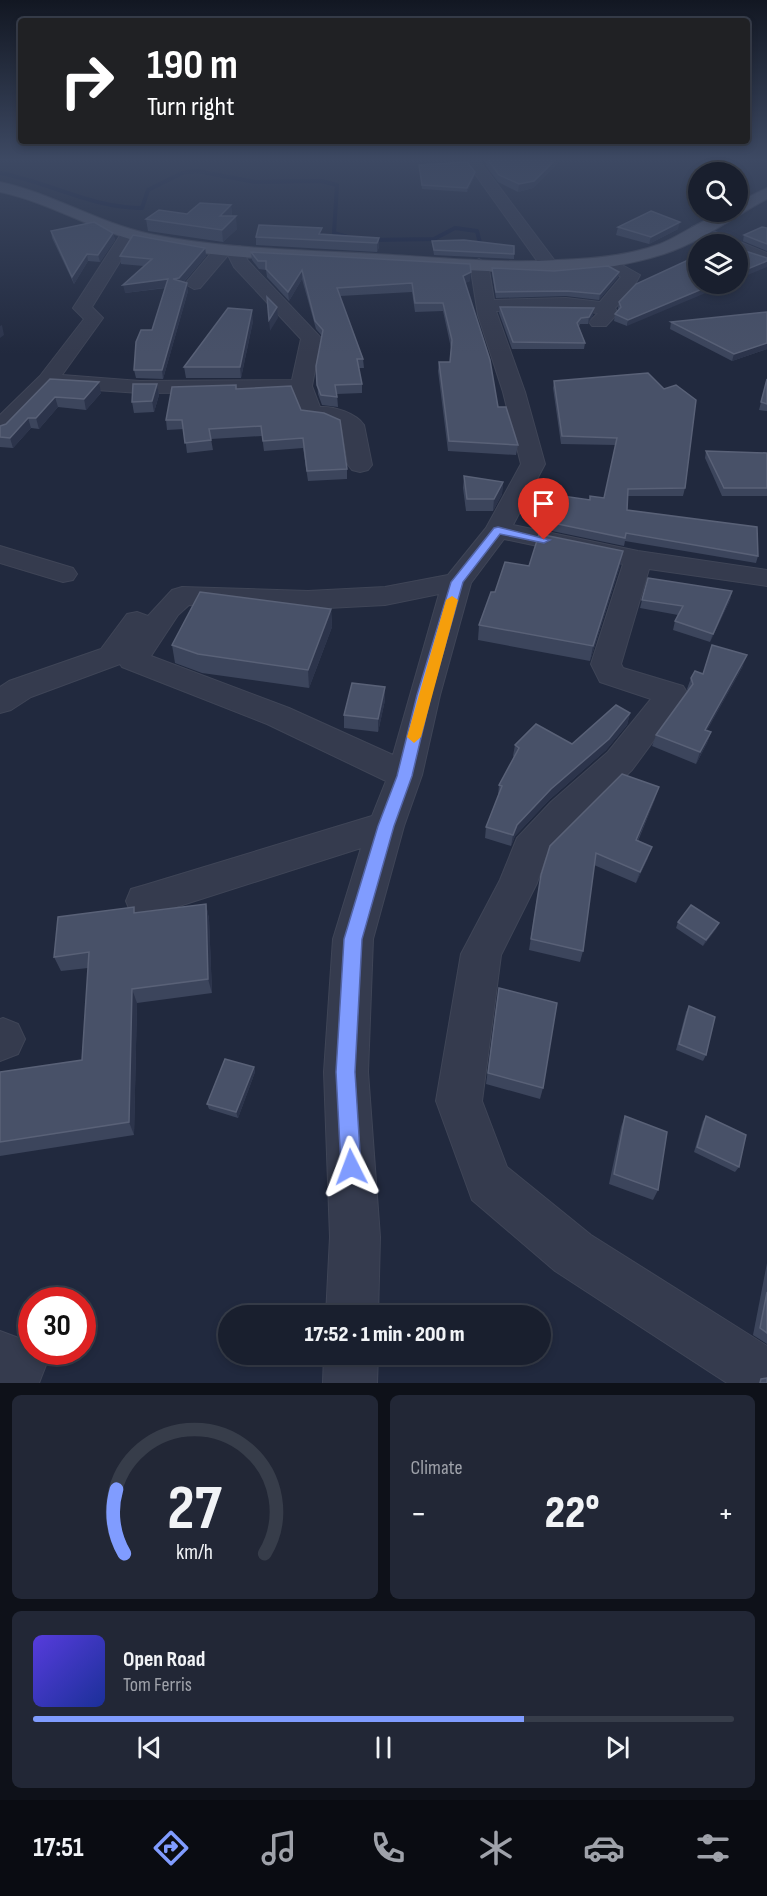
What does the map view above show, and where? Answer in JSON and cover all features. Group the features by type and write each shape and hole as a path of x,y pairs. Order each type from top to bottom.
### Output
{"main road":[{"path":"106,225 129,234 229,250 479,264 608,262 657,251 708,225"}],"street":[{"path":"517,225 525,237 549,264"},
{"path":"698,230 708,234"},
{"path":"0,428 47,380 94,318 82,308 129,234"},
{"path":"674,243 688,249"},
{"path":"194,284 229,250 311,338 301,386 312,414 329,413 353,425 360,465"},
{"path":"748,251 767,259"},
{"path":"605,308 626,286 631,275 608,262"},
{"path":"352,1305 355,1237 346,1072 353,939 386,826 405,776 424,695 457,582 498,530 533,464 514,392 485,306 479,264"},
{"path":"485,306 566,304 605,308 609,313 593,326"},
{"path":"47,380 140,387 301,386"},
{"path":"498,530 638,560 767,578"},
{"path":"0,554 63,574"},
{"path":"638,560 606,664 611,675 672,694 620,761 564,812 530,849 518,884 481,954 459,1101 489,1183 573,1253 767,1377"},
{"path":"405,776 278,716 133,660 168,609 182,596 308,600 385,596 457,582"},
{"path":"0,702 20,690 112,656 152,601"},
{"path":"145,902 386,826"},
{"path":"350,1383 351,1365"}],"building":[{"path":"82,225 98,225 113,233 98,255 87,254 72,277 51,231"},
{"path":"184,225 227,225 222,230"},
{"path":"259,225 322,228 319,234 379,238 377,243 256,237"},
{"path":"623,225 675,225 651,237 618,227"},
{"path":"762,227 767,228 767,244 748,237 746,234"},
{"path":"133,235 205,248 179,278 173,279 187,283 162,370 134,370 136,342 141,330 152,330 168,279 123,285 152,259 120,256"},
{"path":"464,240 514,246 514,254 434,250 432,241"},
{"path":"251,252 470,264 471,272 463,276 490,360 498,407 506,407 518,445 449,441 439,362 450,362 452,340 443,303 415,303 412,283 337,288 363,359 357,359 362,384 335,385 337,397 321,395 317,385 316,366 323,330 315,321 302,270 288,292 266,269 266,261 258,261"},
{"path":"748,252 767,258 767,261 748,269"},
{"path":"688,260 688,294 690,294 628,320 615,314 621,307 619,302 636,284"},
{"path":"608,266 619,272 600,294 567,291 496,292 492,268 554,271"},
{"path":"267,297 277,307 269,320"},
{"path":"500,307 594,308 589,317 581,318 577,323 585,343 513,342"},
{"path":"228,308 252,310 240,367 184,367"},
{"path":"767,312 767,343 734,354 671,322"},
{"path":"648,373 664,389 676,385 696,400 685,488 628,489 627,510 757,527 758,556 626,533 625,538 548,522 556,495 590,500 590,496 604,498 617,438 562,436 554,381"},
{"path":"50,379 99,382 84,399 55,397 36,418 28,418 10,438 0,437 0,426 6,424"},
{"path":"767,379 767,404 761,402"},
{"path":"133,384 157,384 152,401 132,402"},
{"path":"236,385 236,389 291,386 301,410 324,413 340,420 347,469 307,471 303,438 263,441 261,426 209,429 211,440 185,443 182,420 166,420 172,387"},
{"path":"706,451 767,453 767,488 724,488"},
{"path":"464,476 503,482 494,499 467,499"},
{"path":"539,534 623,551 593,646 479,625 491,592 495,592 505,562 529,566"},
{"path":"648,578 732,591 713,634 675,621 683,606 642,600"},
{"path":"200,592 331,609 308,670 198,654 172,645"},
{"path":"712,645 747,655 705,730 711,732 700,752 656,735 693,684 691,678 695,671 703,674"},
{"path":"352,683 385,687 378,719 344,715"},
{"path":"616,705 630,713 609,739 551,789 517,825 513,835 486,827 502,786 499,785 519,748 515,745 536,724 572,744"},
{"path":"622,774 659,787 636,840 652,847 640,872 596,853 583,951 531,939 541,875 550,846"},
{"path":"206,904 208,979 132,989 129,1122 0,1142 0,1072 82,1060 89,952 54,957 58,917 134,907 134,913"},
{"path":"691,905 719,923 706,940 678,922"},
{"path":"499,988 557,1003 543,1088 488,1073"},
{"path":"689,1006 715,1017 706,1055 679,1044"},
{"path":"225,1059 254,1067 236,1112 207,1104"},
{"path":"625,1116 667,1132 658,1190 614,1174"},
{"path":"706,1116 746,1135 739,1167 697,1147"},
{"path":"767,1292 767,1333 760,1328"},
{"path":"767,1378 767,1383 760,1383 761,1379"}],"waterway":[{"path":"335,225 334,233 354,239"},
{"path":"370,240 434,239 455,228 477,231 480,243"}],"slow traffic":[{"path":"414,737 452,600"}],"route":[{"path":"351,1167 346,1072 353,939 386,826 405,776 424,695 457,582 498,530 544,540"}]}
